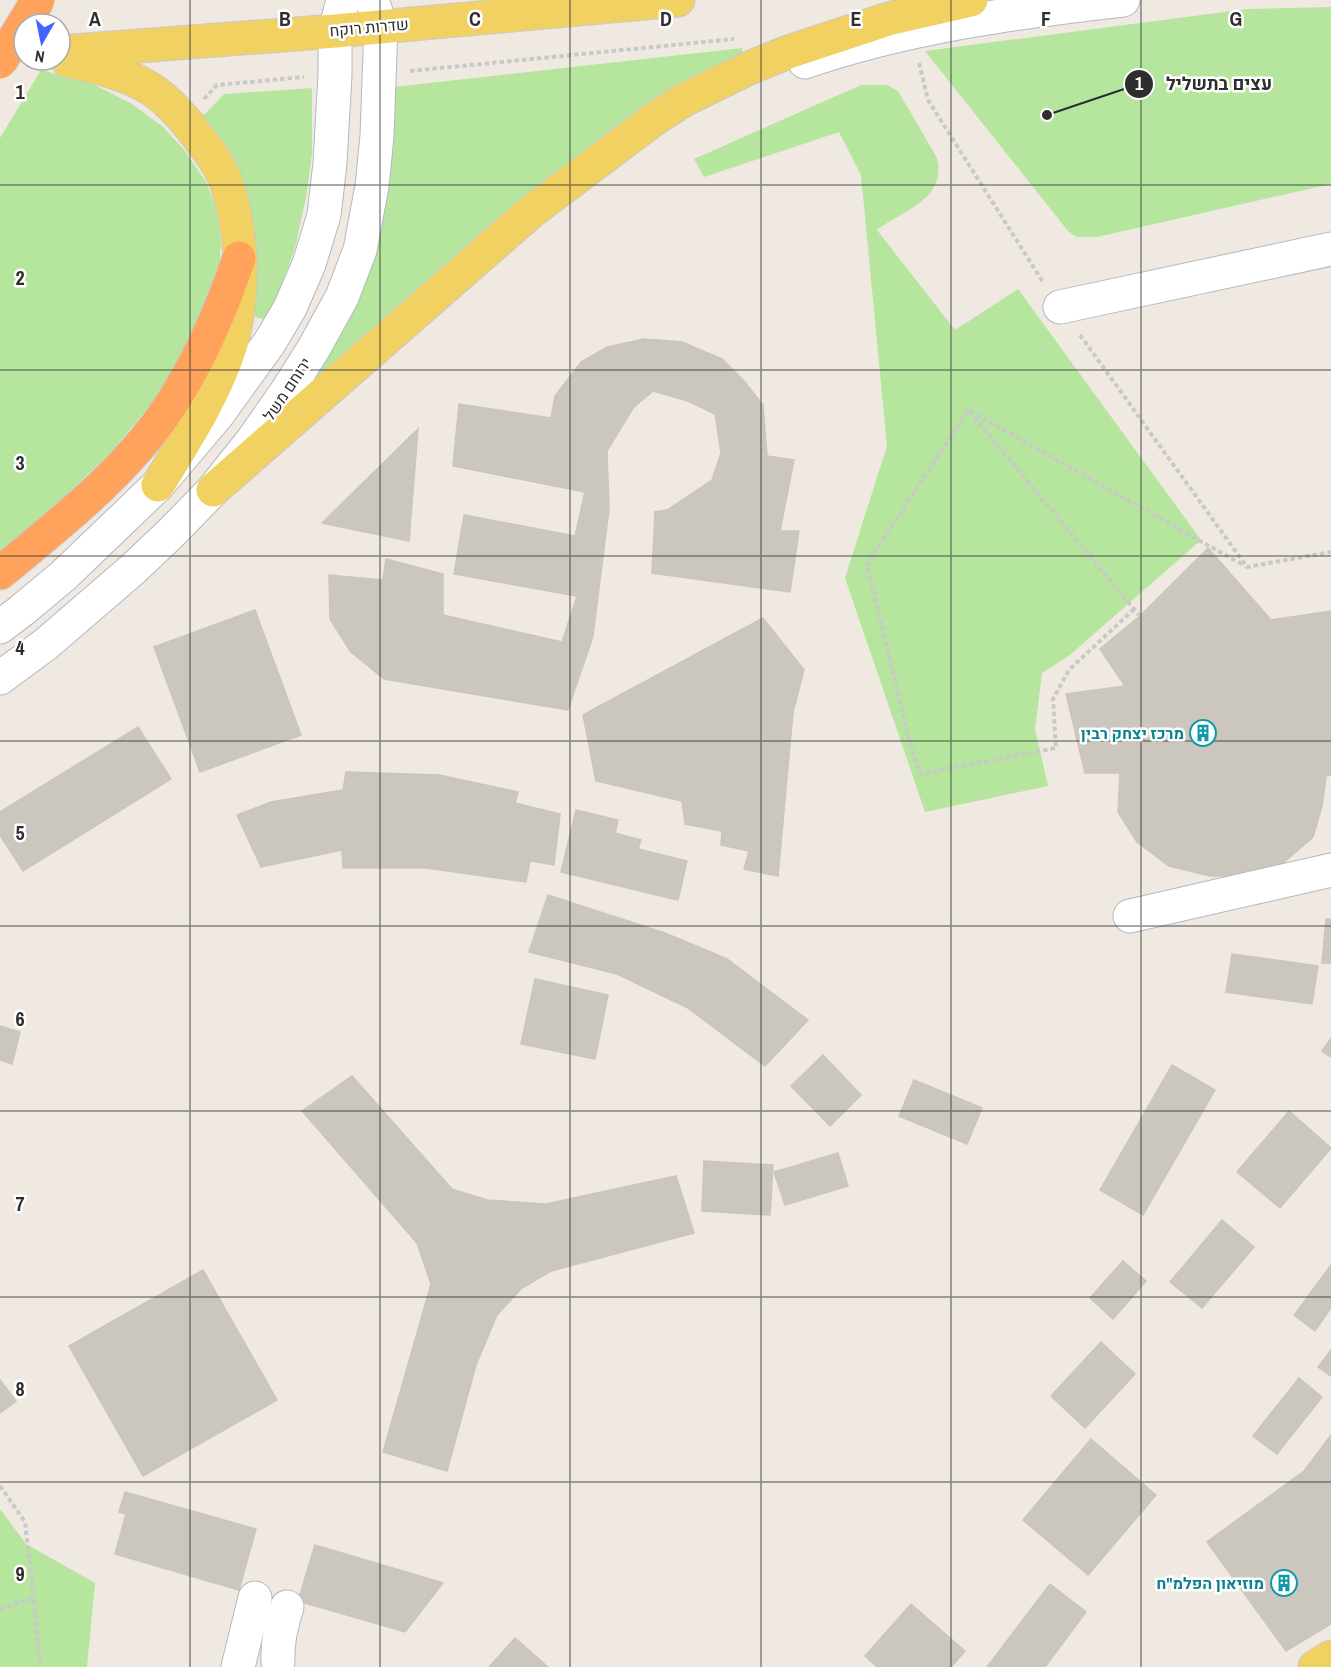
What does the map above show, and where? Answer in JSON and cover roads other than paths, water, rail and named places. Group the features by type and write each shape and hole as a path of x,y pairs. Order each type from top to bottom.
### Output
{"highway":[{"path":"0,573 63,521 124,463 150,433 176,397 198,359 218,316 239,258"}],"main road":[{"name":"שדרות רוקח","path":"72,50 339,15 678,0"},
{"path":"213,490 532,211 682,101 749,68 791,51 888,20 971,0"},
{"path":"72,62 104,69 129,78 150,88 169,103 211,153 225,181 237,233 240,288 237,315 225,362 209,400 159,484"},
{"path":"1315,1667 1331,1657"}],"street":[{"path":"584,172 658,126 709,99 750,81 817,58 917,31 1041,9 1123,0"},
{"name":"ירוחם משל","path":"0,678 46,644 133,570 213,490 252,441 314,348 342,297 360,250 372,186 380,74 376,13"},
{"path":"0,627 63,576 159,484 218,414 270,342 290,308 309,264 324,215 330,163 339,15"},
{"path":"1060,307 1331,249"},
{"path":"1130,916 1331,870"},
{"path":"240,1667 255,1598"},
{"path":"240,1667 260,1660 282,1664 277,1646 286,1606"}],"place":[{"name":"עצים בתשליל","path":"1047,115"},
{"name":"מרכז יצחק רבין","path":"1203,733"},
{"name":"מוזיאון הפלמ\"ח","path":"1284,1583"}]}
